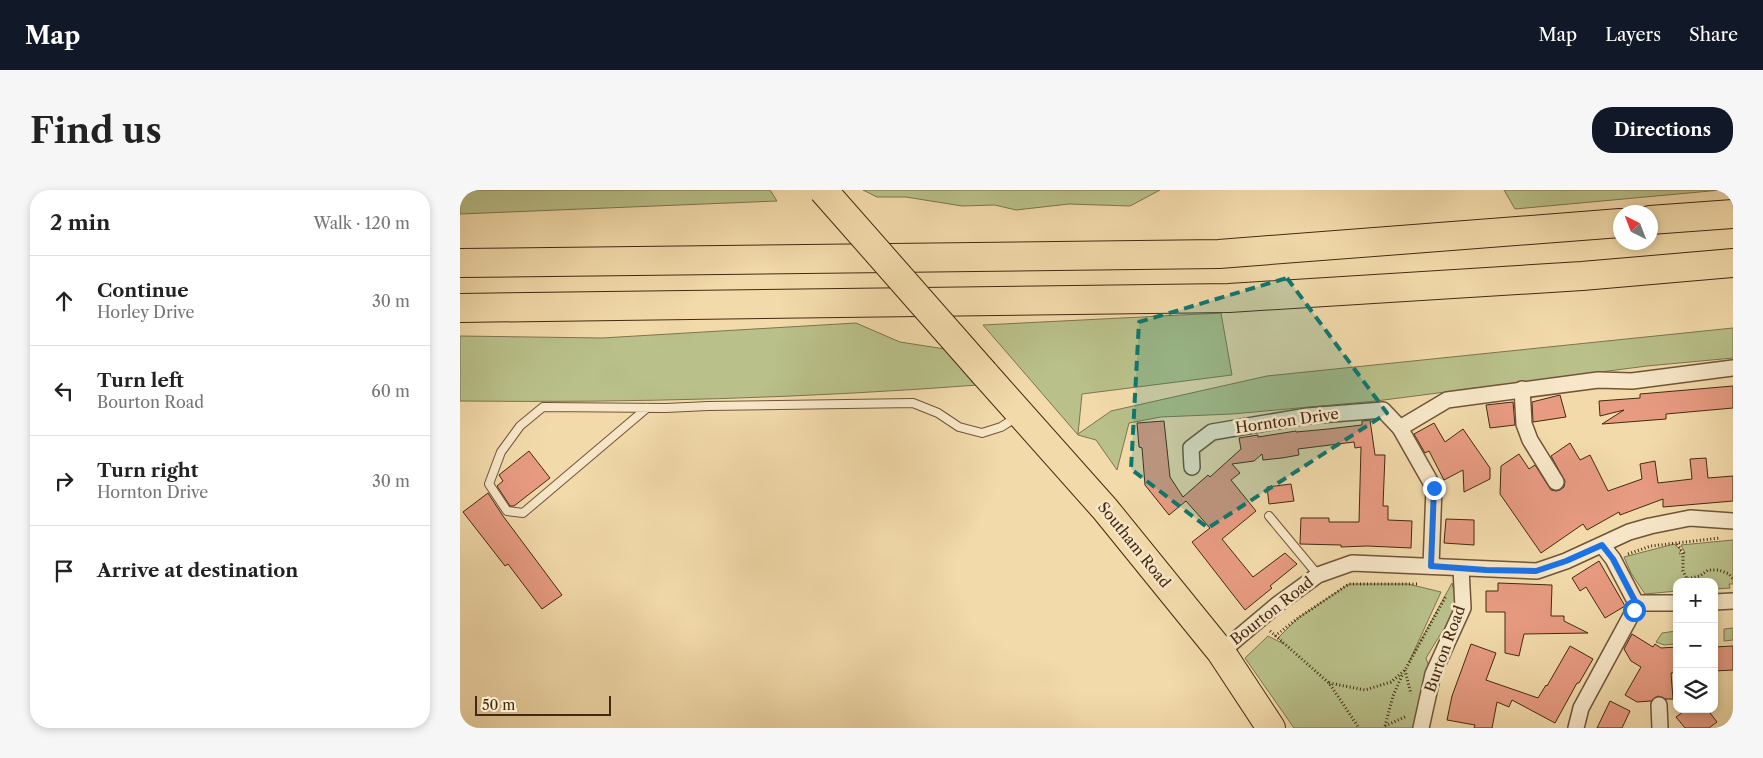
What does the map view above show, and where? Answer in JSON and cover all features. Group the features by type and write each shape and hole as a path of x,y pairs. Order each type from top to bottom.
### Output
{"highway":[{"name":"Southam Road","path":"823,190 1105,509 1221,652 1271,728"},
{"path":"1658,219 1733,214"},
{"path":"460,263 1219,254 1613,224"},
{"path":"460,308 1229,298 1582,276 1733,263"}],"street":[{"path":"1400,428 1447,400 1598,380 1632,381 1733,368"},
{"path":"1522,389 1524,424 1530,440 1556,482"},
{"name":"Hornton Drive","path":"1192,467 1191,448 1212,432 1307,416 1383,410 1400,428 1434,488 1431,566"},
{"name":"Bourton Road","path":"1221,652 1318,575 1352,563 1431,566 1458,578 1536,571 1566,561 1629,532 1690,518 1733,521"},
{"path":"1576,728 1580,708 1634,610 1636,603 1613,559 1602,545"},
{"name":"Burton Road","path":"1421,728 1433,674 1463,608 1458,578"},
{"path":"1718,602 1733,601"},
{"path":"1636,603 1673,603"},
{"path":"1658,705 1660,728"}],"lane":[{"path":"647,408 523,513 508,511 489,484 501,452 520,426 543,407 647,408 913,403 938,413 959,426 982,433 1001,427 1021,415"},
{"path":"1269,516 1318,575"}],"path":[{"path":"1613,559 1651,546 1726,538"},
{"path":"1677,544 1683,554 1683,571 1687,579 1700,576 1708,570 1719,570 1729,574 1733,579"},
{"path":"1385,727 1393,696 1404,670 1458,578"},
{"path":"1275,636 1298,618 1349,584 1426,584"},
{"path":"1258,621 1329,683 1359,728"},
{"path":"1329,683 1365,690 1391,682 1404,670"},
{"path":"1385,727 1400,718 1424,709"}],"highlighted area":[{"path":"1287,278 1387,413 1208,528 1131,469 1139,322"}],"green space":[{"path":"460,190 770,190 777,201 460,214"},
{"path":"863,190 1160,190 1130,206 1069,204 1016,210 995,205 962,206 906,197 877,197"},
{"path":"1504,190 1721,190 1515,209"},
{"path":"1221,313 1232,375 1082,394 1078,434 1111,411 1267,376 1733,328 1733,358 1647,366 1376,401 1232,414 1161,417 1129,423 1117,470 1096,440 1078,435 983,325"},
{"path":"856,323 900,342 945,349 978,385 719,399 460,401 460,336 602,338"},
{"path":"1733,540 1733,584 1729,584 1730,588 1718,589 1718,578 1673,578 1673,591 1645,594 1631,573 1624,557 1674,544 1681,550 1679,554 1685,553 1681,545"},
{"path":"1452,583 1457,604 1450,628 1443,630 1426,658 1429,667 1418,728 1294,728 1245,658 1268,636 1284,644 1278,638 1298,618 1349,584 1408,584 1441,592 1409,662"},
{"path":"1733,628 1733,640 1724,641 1724,629"},
{"path":"1673,631 1673,644 1664,645 1656,642 1662,633"}],"building":[{"path":"1733,386 1733,408 1666,414 1666,419 1602,424 1624,410 1600,416 1599,401 1640,398 1640,394"},
{"path":"1560,395 1566,417 1533,422 1532,402"},
{"path":"1513,402 1515,425 1490,428 1486,405"},
{"path":"1370,420 1375,455 1385,455 1383,506 1388,506 1388,520 1412,521 1411,548 1341,547 1341,545 1300,544 1301,518 1329,518 1329,522 1359,522 1361,447 1355,448 1354,442 1298,449 1299,455 1282,458 1263,460 1262,454 1254,461 1232,464 1240,473 1231,480 1256,511 1222,539 1253,577 1285,553 1297,564 1245,610 1192,542 1210,528 1186,501 1169,515 1145,485 1142,448 1139,447 1137,423 1164,421 1170,477 1183,497 1208,475 1210,477 1241,449 1239,438 1362,425 1362,421"},
{"path":"1434,423 1445,442 1463,429 1490,468 1490,479 1464,492 1463,470 1444,480 1429,451 1425,453 1414,434"},
{"path":"1570,443 1580,460 1590,455 1608,491 1642,479 1640,464 1655,461 1658,483 1692,479 1690,459 1706,458 1708,478 1733,476 1733,501 1663,507 1663,499 1620,515 1619,512 1587,530 1583,524 1541,553 1500,494 1501,466 1519,454 1529,469 1535,465 1551,490 1560,490 1564,487 1565,481 1551,456"},
{"path":"529,451 550,478 514,506 510,506 497,486 503,481 499,475"},
{"path":"1291,484 1294,501 1269,504 1267,487"},
{"path":"488,493 562,595 542,609 508,564 505,566 463,512"},
{"path":"1446,519 1474,520 1474,545 1444,543"},
{"path":"1599,561 1625,606 1605,618 1586,587 1580,591 1572,578"},
{"path":"1498,583 1552,585 1551,616 1564,616 1564,621 1588,633 1524,634 1519,656 1505,653 1505,612 1486,612 1486,591 1498,591"},
{"path":"1632,634 1653,647 1655,644 1661,648 1673,647 1673,673 1671,673 1673,699 1658,696 1651,701 1637,702 1625,695 1641,667 1631,661 1624,649"},
{"path":"1471,644 1496,653 1486,680 1538,698 1570,646 1593,659 1579,683 1577,683 1555,723 1512,700 1509,707 1497,702 1492,728 1474,728 1475,725 1447,720 1452,696"},
{"path":"1733,646 1733,670 1718,671 1718,647"},
{"path":"1610,701 1630,711 1622,728 1597,728"},
{"path":"1682,713 1710,713 1717,722 1709,728 1685,728 1676,717"}],"route":[{"path":"1434,488 1431,566 1536,571 1566,561 1602,545 1613,559 1636,603 1634,610"}]}
